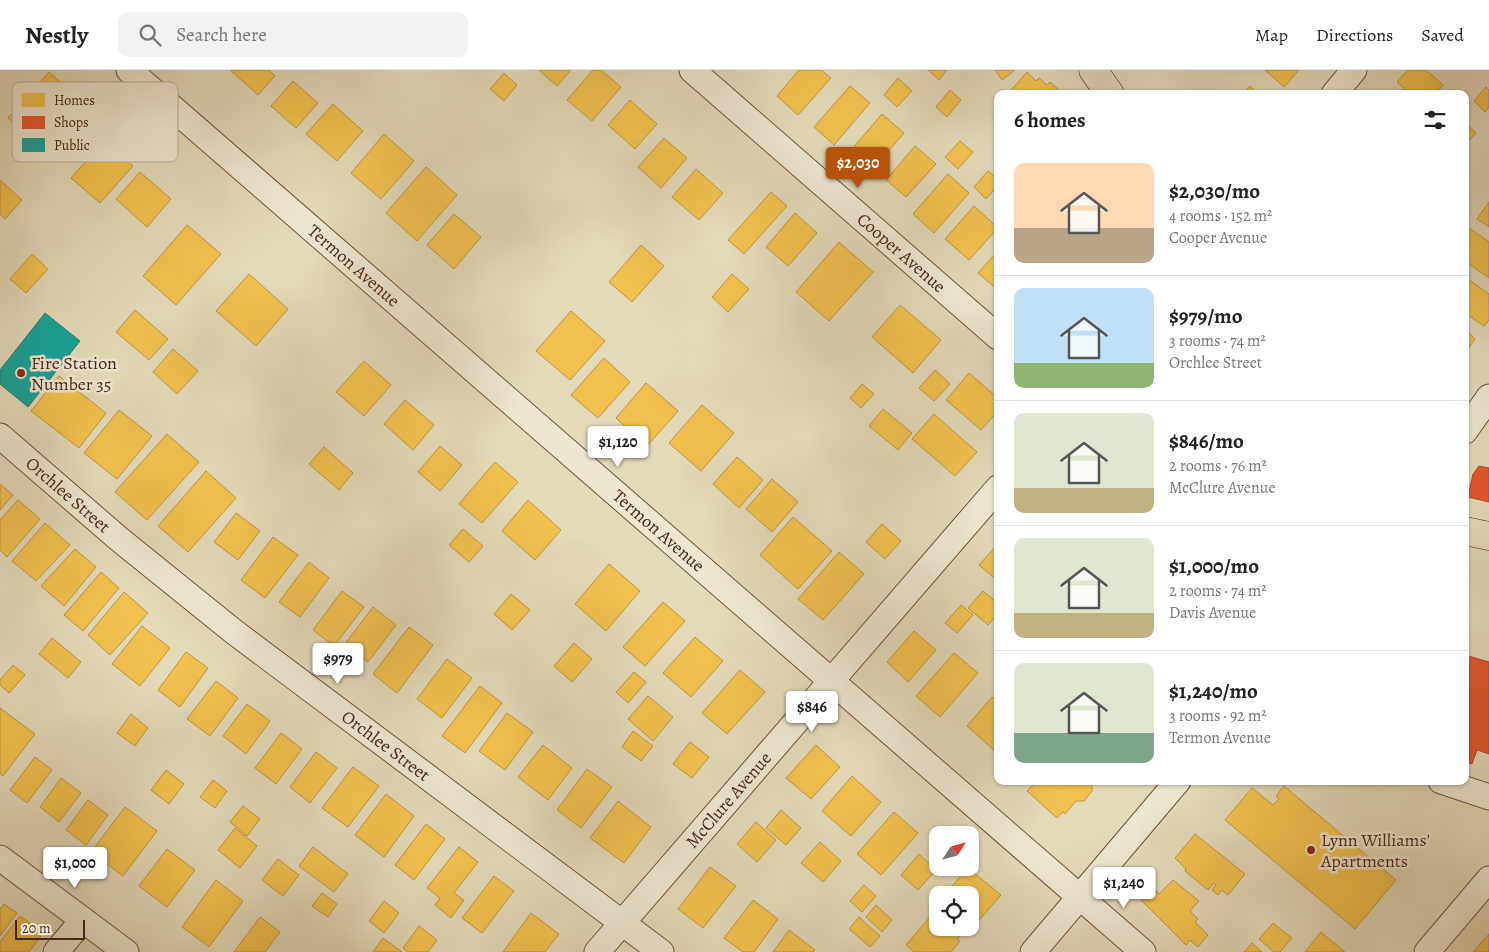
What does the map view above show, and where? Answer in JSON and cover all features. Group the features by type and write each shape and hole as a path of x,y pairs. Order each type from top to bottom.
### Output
{"main road":[{"path":"1093,70 1107,90"},
{"path":"1469,531 1489,536"}],"street":[{"name":"Termon Avenue","path":"130,70 144,82"},
{"name":"Cooper Avenue","path":"692,70 994,334"},
{"path":"1337,90 1354,70"},
{"name":"Termon Avenue","path":"178,112 1143,952"},
{"path":"1469,425 1489,397"},
{"name":"Orchlee Street","path":"0,436 118,539 233,631 661,952"},
{"name":"McClure Avenue","path":"596,952 994,493"},
{"path":"1033,952 1175,785"},
{"path":"1453,785 1489,797"},
{"path":"0,858 126,952"},
{"path":"1427,952 1489,879"},
{"path":"56,952 84,920"}],"building: Homes":[{"path":"230,70 269,70 275,76 258,95"},
{"path":"539,70 571,70 557,86"},
{"path":"593,70 601,70 621,87 592,121 567,100"},
{"path":"799,70 821,70 831,78 798,115 777,96"},
{"path":"928,70 947,70 939,80"},
{"path":"995,70 1015,70 1002,80"},
{"path":"1265,70 1299,70 1284,87"},
{"path":"1408,70 1426,70 1443,85 1439,90 1406,90 1397,82"},
{"path":"49,72 60,82 40,82"},
{"path":"1027,72 1036,81 1039,78 1047,85 1050,82 1058,89 1057,90 1011,90"},
{"path":"504,73 517,85 504,101 490,89"},
{"path":"898,78 912,91 897,107 884,95"},
{"path":"293,81 318,103 296,128 271,106"},
{"path":"850,86 870,103 834,145 814,127"},
{"path":"1250,86 1254,90 1246,90"},
{"path":"1486,87 1489,90 1489,107 1485,112 1474,101"},
{"path":"950,90 961,100 947,117 936,107"},
{"path":"630,100 657,124 635,149 608,125"},
{"path":"333,104 363,131 337,161 306,134"},
{"path":"12,114 12,121 8,118"},
{"path":"882,114 904,133 874,168 852,149"},
{"path":"1469,127 1476,133 1469,141"},
{"path":"384,134 414,161 381,199 351,173"},
{"path":"664,138 687,158 661,188 638,167"},
{"path":"960,141 973,152 958,169 945,157"},
{"path":"915,146 936,164 906,197 886,180"},
{"path":"85,162 128,162 133,166 100,203 71,178"},
{"path":"426,167 457,195 417,241 386,213"},
{"path":"696,169 723,193 699,220 672,197"},
{"path":"988,171 994,176 994,190 986,199 974,187"},
{"path":"140,172 171,199 147,227 116,199"},
{"path":"948,174 969,193 934,233 913,214"},
{"path":"0,180 22,200 5,219 0,214"},
{"path":"771,192 787,206 744,254 728,240"},
{"path":"1489,202 1489,227 1477,219"},
{"path":"974,206 994,224 994,232 969,260 945,239"},
{"path":"795,213 817,233 788,266 766,247"},
{"path":"454,214 481,237 454,269 427,245"},
{"path":"187,225 221,254 176,305 143,276"},
{"path":"1469,228 1489,242 1489,278 1469,264"},
{"path":"839,242 873,272 829,321 796,292"},
{"path":"641,245 664,266 632,302 609,282"},
{"path":"32,254 48,269 26,293 10,279"},
{"path":"994,255 994,287 978,273"},
{"path":"249,274 288,309 256,346 216,311"},
{"path":"732,274 749,289 728,312 712,297"},
{"path":"1469,280 1489,294 1489,320 1484,326 1469,316"},
{"path":"900,305 941,340 913,373 872,337"},
{"path":"135,310 168,339 149,360 116,332"},
{"path":"571,311 605,341 570,380 536,351"},
{"path":"1469,333 1475,339 1469,347"},
{"path":"173,349 198,371 177,394 153,372"},
{"path":"604,358 630,382 598,418 571,395"},
{"path":"364,361 391,385 364,416 336,392"},
{"path":"935,370 950,384 934,401 919,388"},
{"path":"969,373 994,395 994,415 981,430 946,400"},
{"path":"59,376 106,413 79,448 31,411"},
{"path":"646,383 678,411 647,446 616,418"},
{"path":"862,384 874,394 861,408 850,398"},
{"path":"405,400 434,425 413,450 384,424"},
{"path":"702,405 734,433 701,471 669,443"},
{"path":"883,409 912,433 898,450 869,426"},
{"path":"119,410 152,436 117,479 84,453"},
{"path":"934,414 977,452 955,476 912,439"},
{"path":"167,434 199,462 147,520 115,492"},
{"path":"440,446 462,465 440,491 418,472"},
{"path":"324,447 353,473 339,490 309,464"},
{"path":"737,457 763,480 739,508 713,484"},
{"path":"495,462 518,482 482,523 459,504"},
{"path":"206,471 236,498 188,552 158,526"},
{"path":"772,479 798,502 772,532 746,509"},
{"path":"0,484 13,495 0,510"},
{"path":"18,500 40,519 7,557 0,550 0,520"},
{"path":"528,500 561,530 535,560 502,531"},
{"path":"236,513 260,531 238,560 214,542"},
{"path":"793,517 832,551 798,589 760,555"},
{"path":"45,523 70,545 36,581 12,561"},
{"path":"882,524 901,541 885,559 866,542"},
{"path":"463,529 483,546 469,562 449,545"},
{"path":"273,537 298,555 265,598 241,580"},
{"path":"994,548 994,578 979,565"},
{"path":"75,549 96,567 64,606 41,586"},
{"path":"839,552 864,574 823,620 798,599"},
{"path":"309,562 329,578 300,617 279,602"},
{"path":"609,564 640,591 606,631 575,604"},
{"path":"101,572 119,588 83,631 64,615"},
{"path":"342,591 364,607 334,646 313,630"},
{"path":"983,591 994,600 994,618 988,625 968,608"},
{"path":"124,592 148,613 110,655 88,635"},
{"path":"511,594 530,610 512,630 494,614"},
{"path":"663,602 685,621 645,666 623,647"},
{"path":"961,605 973,615 957,633 945,623"},
{"path":"373,607 396,625 368,662 345,644"},
{"path":"142,626 170,648 140,686 112,664"},
{"path":"409,627 433,645 397,693 373,674"},
{"path":"914,631 936,650 908,682 887,662"},
{"path":"695,637 723,661 691,697 663,673"},
{"path":"52,638 81,662 68,678 39,654"},
{"path":"574,643 592,659 572,682 554,666"},
{"path":"186,652 208,668 180,707 158,690"},
{"path":"954,653 978,673 940,717 916,696"},
{"path":"447,659 472,678 442,718 417,699"},
{"path":"13,665 25,675 9,693 0,685 0,680"},
{"path":"740,670 765,692 727,734 702,713"},
{"path":"634,672 646,682 628,703 616,692"},
{"path":"216,681 238,698 210,736 187,719"},
{"path":"480,686 502,703 465,753 442,736"},
{"path":"648,696 673,717 653,741 628,719"},
{"path":"992,697 994,699 994,750 967,726"},
{"path":"247,704 270,721 246,754 223,736"},
{"path":"0,708 35,734 3,776 0,774"},
{"path":"507,713 533,732 505,770 479,751"},
{"path":"131,714 148,728 135,746 117,733"},
{"path":"633,731 653,746 641,761 622,747"},
{"path":"281,733 302,749 276,784 255,768"},
{"path":"690,742 709,757 692,778 673,764"},
{"path":"543,745 572,768 548,800 518,777"},
{"path":"816,745 840,767 811,799 786,778"},
{"path":"316,752 337,768 310,803 290,787"},
{"path":"35,757 52,770 27,803 10,790"},
{"path":"353,767 379,786 348,827 322,808"},
{"path":"587,769 612,787 581,828 557,810"},
{"path":"166,770 184,784 169,804 151,790"},
{"path":"852,776 881,802 851,836 822,811"},
{"path":"61,778 81,793 59,822 40,807"},
{"path":"213,780 227,791 215,808 200,797"},
{"path":"1033,785 1092,785 1092,791 1084,801 1076,801 1065,814 1063,812 1057,818 1027,791"},
{"name":"Lynn Williams' Apartments","path":"1284,786 1396,880 1355,929 1225,820 1252,788 1273,805 1279,799 1276,796"},
{"path":"386,794 414,816 384,857 355,835"},
{"path":"88,800 108,815 86,845 66,830"},
{"path":"618,801 651,827 624,863 590,838"},
{"path":"243,806 260,819 247,836 230,822"},
{"path":"125,807 157,831 123,876 91,852"},
{"path":"781,810 801,828 786,845 766,828"},
{"path":"894,812 918,833 881,875 857,854"},
{"path":"756,822 776,840 757,862 737,844"},
{"path":"426,824 445,839 414,880 395,865"},
{"path":"235,828 257,846 240,868 218,850"},
{"path":"1195,834 1245,874 1228,895 1222,890 1218,895 1212,890 1216,885 1214,883 1208,890 1185,871 1186,869 1175,858"},
{"path":"820,842 841,861 823,882 801,863"},
{"path":"313,847 348,874 334,892 299,866"},
{"path":"459,847 478,862 454,893 464,900 451,918 435,905 440,898 427,888"},
{"path":"167,849 195,870 167,907 139,886"},
{"path":"919,854 929,863 929,876 931,876 918,890 901,875"},
{"path":"278,859 299,875 283,896 262,880"},
{"path":"710,867 736,886 703,928 678,909"},
{"path":"494,876 514,891 482,933 462,918"},
{"path":"961,876 978,876 1001,895 979,920 979,886 952,886"},
{"path":"216,880 243,901 209,947 182,927"},
{"path":"1173,880 1199,901 1190,911 1198,919 1195,922 1208,935 1198,947 1190,940 1186,945 1141,900 1153,888 1159,894"},
{"path":"864,885 876,896 862,912 850,901"},
{"path":"322,893 337,904 328,917 312,906"},
{"path":"753,900 778,919 754,952 743,952 724,938"},
{"path":"384,901 399,913 384,933 369,921"},
{"path":"4,904 17,913 0,936 0,909"},
{"path":"876,905 892,920 882,932 866,917"},
{"path":"531,913 559,934 545,952 503,952"},
{"path":"20,916 43,933 29,952 0,952 0,942"},
{"path":"260,917 280,932 265,952 234,952"},
{"path":"859,917 880,936 870,947 849,929"},
{"path":"929,918 929,936 960,936 957,940 960,941 951,952 914,952 906,945"},
{"path":"1273,923 1292,938 1280,952 1274,952 1259,939"},
{"path":"419,926 437,940 428,952 408,952 403,948"},
{"path":"789,930 815,950 813,952 773,952"},
{"path":"1321,932 1345,952 1305,952"},
{"path":"1489,934 1489,952 1473,952"},
{"path":"383,938 402,952 373,952"},
{"path":"1252,943 1262,952 1244,952"}],"building: Shops":[{"path":"1479,466 1489,468 1489,502 1469,497 1473,474"},
{"path":"1469,656 1489,662 1489,754 1477,750 1472,764 1469,763"}],"building: Public":[{"path":"45,313 80,341 28,407 0,384 0,370"}],"place":[{"name":"Fire Station Number 35","path":"21,373"},
{"name":"Lynn Williams' Apartments","path":"1311,850"}]}
